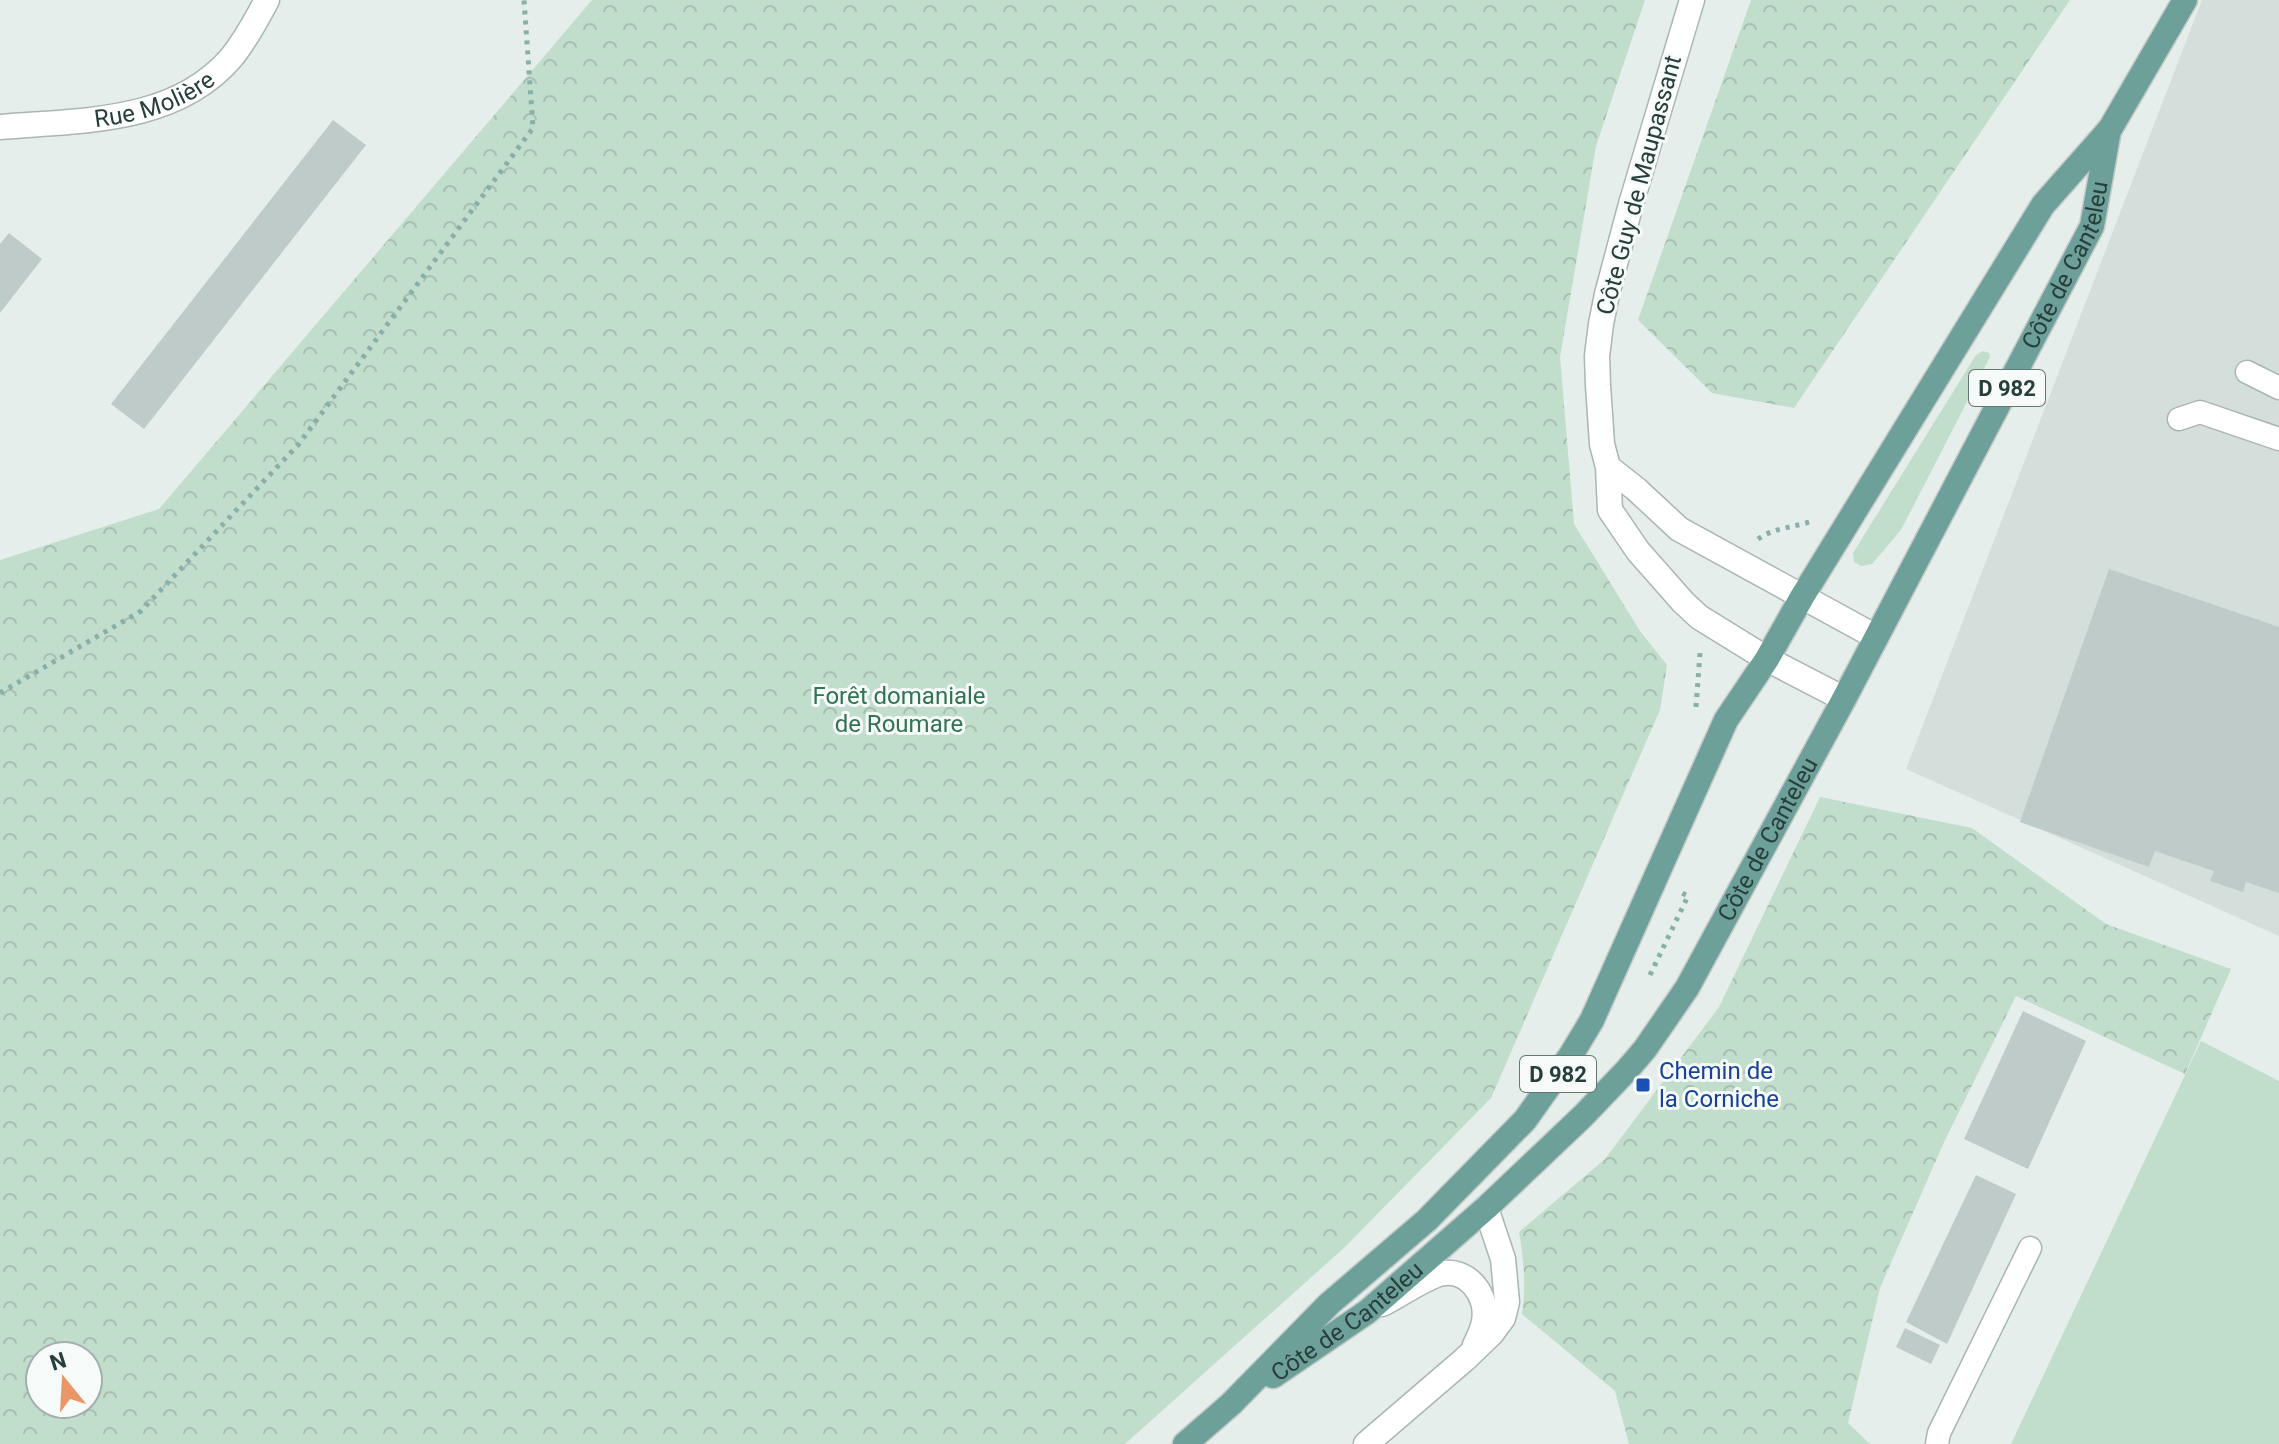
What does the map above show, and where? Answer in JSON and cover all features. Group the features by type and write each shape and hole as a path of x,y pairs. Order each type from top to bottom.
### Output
{"main road":[{"name":"Côte de Canteleu","path":"1185,1444 1231,1404 1329,1304 1427,1220 1525,1120 1554,1081 1592,1020 1726,720 1767,659 2043,205 2110,129 2185,0"},
{"name":"Côte de Canteleu","path":"1231,1404 1367,1312 1486,1208 1627,1070 1687,988 1844,699 2092,226 2110,129"}],"street":[{"name":"Rue Molière","path":"0,127 123,116 183,96 229,60 246,39 267,0"},
{"name":"Côte Guy de Maupassant","path":"1692,0 1631,204 1601,324 1597,356 1599,416 1608,467 1610,510 1638,551 1699,617 1767,659 1844,699"},
{"path":"1608,467 1679,529 1876,637"},
{"path":"1366,1444 1473,1351 1503,1318 1507,1302 1503,1259 1486,1208"},
{"path":"1367,1312 1439,1274 1461,1275 1469,1279 1481,1295 1484,1307 1485,1319 1473,1351"}],"lane":[{"path":"2247,372 2279,388"},
{"path":"2179,419 2200,412 2279,439"},
{"path":"1937,1444 1939,1433 2030,1248"}],"path":[{"path":"0,693 141,611 298,445 533,128 524,0"},
{"path":"1649,976 1688,896 1681,893"}],"shaded area":[{"path":"2202,0 2279,0 2279,936 1906,769"}],"green space":[{"name":"Forêt domaniale de Roumare","path":"592,0 1645,0 1596,146 1560,357 1574,524 1640,631 1667,665 1660,710 1491,1098 1345,1247 1125,1444 0,1444 0,560 159,509"},
{"path":"1751,0 2070,0 1794,408 1712,393 1638,320"},
{"path":"1983,351 1990,357 1901,530 1872,564 1861,566 1854,562 1853,553 1976,355"},
{"path":"1820,797 1972,828 2106,924 2231,969 2185,1074 2016,996 1944,1142 1880,1288 1848,1423 1870,1444 1629,1444 1615,1391 1522,1314 1524,1273 1519,1232 1605,1159 1719,1007"},
{"path":"2201,1041 2279,1081 2279,1444 2011,1444"}],"building":[{"path":"333,120 366,145 144,429 111,404"},
{"path":"9,233 42,259 0,313 0,244"},
{"path":"2109,569 2279,627 2279,893 2246,882 2243,892 2210,881 2214,871 2155,851 2149,867 2020,822"},
{"path":"2023,1011 2086,1041 2028,1169 1964,1139"},
{"path":"1976,1175 2016,1194 1947,1344 1906,1322"},
{"path":"1905,1328 1940,1345 1931,1364 1896,1347"}],"place":[{"name":"Chemin de la Corniche","path":"1643,1085"}]}
